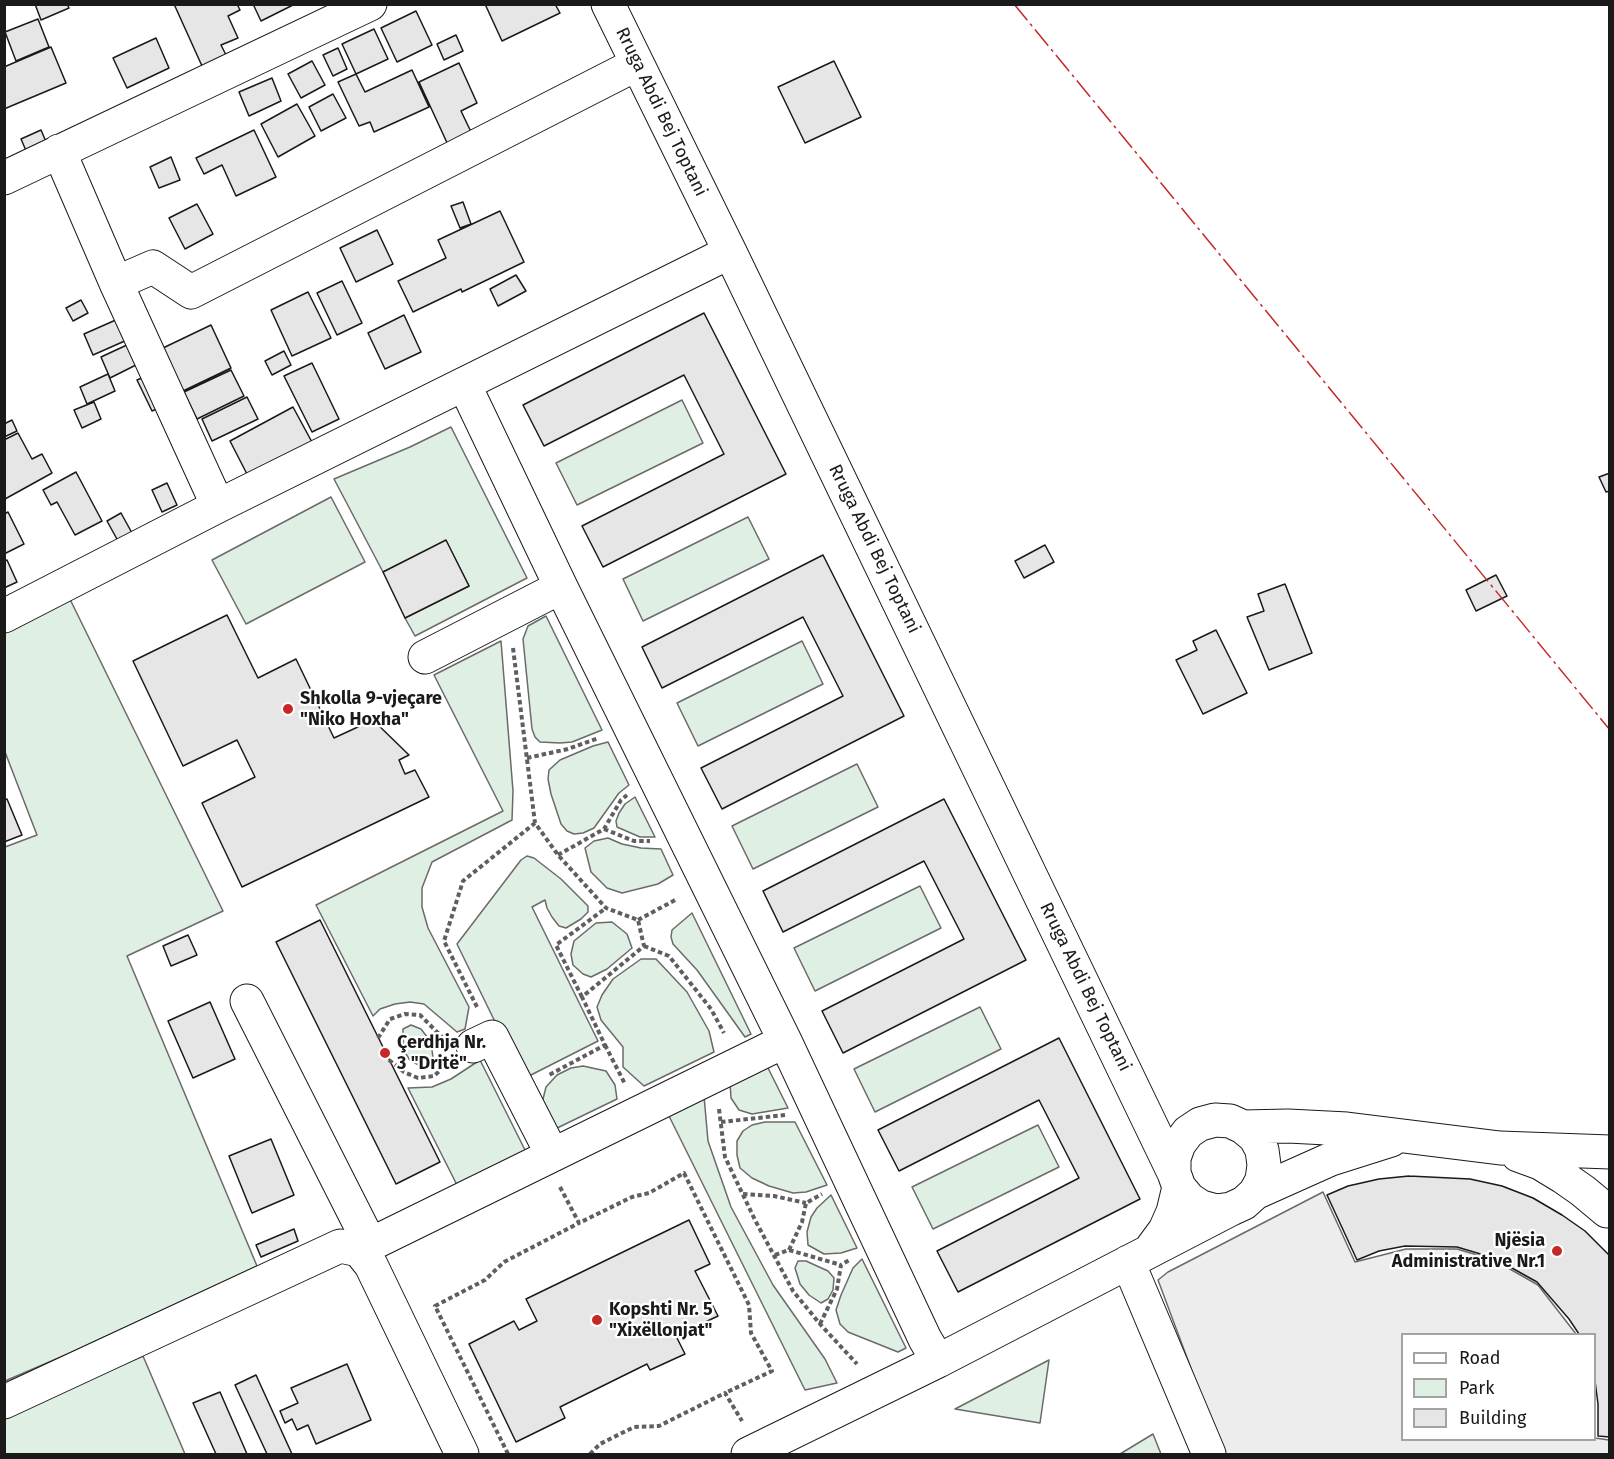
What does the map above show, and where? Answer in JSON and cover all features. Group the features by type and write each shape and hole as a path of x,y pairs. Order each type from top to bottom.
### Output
{"street":[{"path":"4,178 370,4"},
{"name":"Rruga Abdi Bej Toptani","path":"608,4 730,252 1177,1180"},
{"path":"116,283 153,267 190,292 637,64"},
{"path":"59,151 116,283 218,506"},
{"path":"4,616 218,506 730,252"},
{"path":"464,384 561,587 785,1041 920,1328 938,1361"},
{"path":"425,657 561,587"},
{"path":"248,1001 462,1455"},
{"path":"4,1402 319,1254 340,1246 364,1247 554,1166 785,1041"},
{"path":"473,1044 521,1093 554,1166"},
{"path":"1137,1095 1172,1113 1229,1124 1255,1137 1262,1150 1264,1165 1262,1180 1243,1201 1216,1211 1201,1207 1189,1199 1177,1180"},
{"path":"1139,1256 1165,1230 1173,1212 1177,1180 1174,1158 1179,1144 1188,1132 1200,1124 1347,1129 1500,1148 1610,1152"},
{"path":"748,1440 938,1361 1243,1201 1331,1159 1402,1137"},
{"path":"1500,1148 1540,1163 1583,1191 1608,1214"},
{"path":"1608,1214 1602,1203 1600,1188 1603,1174 1610,1163"},
{"path":"1139,1256 1209,1455"}],"path":[{"path":"513,646 535,823 558,855 606,908 638,920 683,895"},
{"path":"527,758 568,749 605,735"},
{"path":"558,855 604,829 621,800 632,792"},
{"path":"473,1044 444,941 463,881 535,823"},
{"path":"604,829 634,841 656,840"},
{"path":"606,908 556,945 629,1093"},
{"path":"638,920 644,946"},
{"path":"582,997 644,946"},
{"path":"644,946 669,956 711,1009 725,1035"},
{"path":"378,1038 390,1019 405,1014 420,1015 473,1044"},
{"path":"389,1060 404,1072 418,1078 434,1076 473,1044"},
{"path":"521,1093 567,1064 604,1045"},
{"path":"718,1101 725,1156 793,1291 862,1370"},
{"path":"721,1122 791,1115"},
{"path":"554,1166 579,1223"},
{"path":"508,1455 435,1306 485,1280 504,1262 632,1197 649,1193 684,1173 749,1305 751,1333 772,1371 659,1426 634,1427 600,1444 590,1455"},
{"path":"743,1194 774,1196 806,1203 829,1190"},
{"path":"789,1250 802,1222 806,1203"},
{"path":"775,1255 789,1250 841,1265 860,1254"},
{"path":"820,1324 837,1289 841,1265"},
{"path":"725,1393 742,1422 748,1440"}],"green space":[{"path":"682,400 703,443 577,505 556,463"},
{"path":"451,427 527,578 415,636 405,618 469,586 446,541 383,572 334,479"},
{"path":"331,497 365,562 246,624 212,560"},
{"path":"748,517 769,559 643,621 623,579"},
{"path":"64,587 223,911 127,956 257,1266 5,1381 5,847 37,835 5,752 5,616"},
{"path":"546,616 602,730 572,742 540,742 532,729 523,639 528,626"},
{"path":"501,641 513,791 512,820 432,862 422,888 422,907 428,928 469,1007 465,1029 457,1032 424,1004 410,1002 380,1009 373,1016 316,905 503,811 434,675"},
{"path":"802,641 823,684 698,746 677,703"},
{"path":"608,742 629,785 619,793 594,828 574,834 567,831 561,824 551,794 549,770 560,760"},
{"path":"857,764 878,807 753,869 732,826"},
{"path":"635,797 655,837 640,837 617,827 616,821 619,813 625,804"},
{"path":"608,838 641,848 661,849 673,875 658,884 622,893 607,888 591,872 585,848 594,841"},
{"path":"527,856 534,858 561,879 588,906 588,912 581,919 566,928 559,926 552,917 545,900 532,907 598,1041 523,1079 457,944 521,860"},
{"path":"920,886 941,928 815,991 794,948"},
{"path":"692,913 751,1034 745,1037 697,970 673,944 672,930"},
{"path":"612,922 627,934 632,948 607,969 591,977 583,974 573,965 571,954 574,941 596,923"},
{"path":"641,959 656,959 687,992 709,1031 714,1052 644,1086 623,1067 623,1047 601,1020 597,1007 613,979"},
{"path":"980,1007 1001,1049 875,1112 854,1069"},
{"path":"411,1025 421,1029 431,1042 433,1058 429,1064 420,1066 409,1059 403,1049 403,1029"},
{"path":"480,1060 526,1152 457,1185 408,1088 432,1087 451,1079"},
{"path":"583,1066 606,1071 615,1085 617,1099 553,1130 540,1111 546,1087 557,1075 571,1068"},
{"path":"767,1066 788,1108 752,1114 739,1110 731,1098 730,1083"},
{"path":"704,1096 708,1141 731,1207 773,1285 825,1359 837,1383 805,1390 667,1112"},
{"path":"765,1122 795,1122 827,1185 806,1192 793,1193 752,1178 740,1168 737,1141 743,1131 752,1125"},
{"path":"1038,1125 1059,1167 933,1229 912,1187"},
{"path":"831,1195 857,1248 841,1253 824,1254 808,1245 807,1232 811,1217"},
{"path":"862,1259 906,1348 898,1352 848,1332 840,1324 836,1310 841,1295 853,1268"},
{"path":"798,1261 806,1261 828,1271 834,1278 833,1290 828,1299 821,1303 809,1295 800,1284 795,1268"},
{"path":"143,1356 185,1454 5,1454 4,1416"},
{"path":"1049,1360 1040,1423 955,1409"},
{"path":"1153,1434 1161,1454 1120,1454"}],"shaded area":[{"path":"1323,1192 1355,1262 1406,1249 1457,1249 1494,1260 1538,1285 1575,1333 1401,1333 1401,1441 1596,1441 1596,1438 1609,1440 1609,1454 1223,1454 1158,1280 1168,1272"}],"building":[{"path":"35,4 67,4 69,8 41,20"},
{"path":"174,4 237,4 240,10 228,16 238,38 221,45 226,55 202,66"},
{"path":"253,4 295,4 261,21"},
{"path":"485,4 555,4 560,13 502,41"},
{"path":"416,11 432,45 397,62 381,28"},
{"path":"38,19 49,47 16,61 5,32"},
{"path":"374,29 388,59 356,74 342,44"},
{"path":"456,35 463,51 444,60 437,44"},
{"path":"156,38 169,68 127,88 113,58"},
{"path":"51,47 66,83 4,109 4,67"},
{"path":"338,48 347,69 333,76 323,55"},
{"path":"312,61 325,85 301,98 288,74"},
{"path":"834,61 861,117 805,143 778,87"},
{"path":"459,63 477,103 461,111 473,136 449,147 419,82"},
{"path":"412,70 429,107 374,132 370,122 359,126 338,82 356,74 365,92"},
{"path":"272,78 281,101 249,116 239,92"},
{"path":"333,94 346,118 321,131 309,107"},
{"path":"297,104 315,136 278,157 261,124"},
{"path":"41,130 47,144 27,153 21,139"},
{"path":"254,130 276,177 236,196 222,165 204,174 196,158"},
{"path":"171,157 180,180 159,188 150,167"},
{"path":"463,202 471,224 460,228 451,206"},
{"path":"197,204 213,234 185,249 169,218"},
{"path":"500,211 524,262 462,292 461,289 413,312 398,281 446,258 438,240"},
{"path":"377,230 393,264 356,282 340,248"},
{"path":"516,275 526,291 498,306 490,289"},
{"path":"342,281 362,323 337,335 317,293"},
{"path":"308,292 331,338 292,356 271,310"},
{"path":"81,300 88,313 73,321 66,308"},
{"path":"704,313 786,474 603,567 582,526 724,454 684,375 544,446 523,405"},
{"path":"404,315 421,352 385,369 368,333"},
{"path":"118,319 127,340 93,355 84,334"},
{"path":"211,325 231,368 183,391 163,348"},
{"path":"129,344 138,364 110,378 101,357"},
{"path":"284,351 291,365 272,375 265,361"},
{"path":"312,363 339,419 312,432 284,376"},
{"path":"231,370 244,396 197,419 184,392"},
{"path":"108,374 115,391 87,404 80,387"},
{"path":"149,375 163,406 152,411 137,380"},
{"path":"247,397 258,419 212,441 202,419"},
{"path":"94,402 101,419 82,428 74,410"},
{"path":"293,407 313,444 249,478 230,441"},
{"path":"12,420 17,431 4,437 4,424"},
{"path":"18,433 32,459 42,454 52,473 5,499 4,440"},
{"path":"76,472 102,521 75,535 57,502 51,505 43,490"},
{"path":"1610,473 1610,491 1606,492 1599,477"},
{"path":"167,483 177,505 162,512 152,490"},
{"path":"8,512 24,544 4,554 4,514"},
{"path":"121,513 132,533 118,541 107,521"},
{"path":"446,540 469,586 405,618 383,572"},
{"path":"1045,545 1054,562 1024,578 1015,561"},
{"path":"823,555 904,716 722,809 701,768 843,696 803,617 662,688 642,647"},
{"path":"7,560 17,582 4,588 4,561"},
{"path":"1496,575 1507,596 1476,611 1466,590"},
{"path":"1285,584 1312,653 1269,670 1247,617 1264,611 1258,594"},
{"path":"227,615 258,678 296,659 334,738 373,720 409,755 399,760 405,774 415,770 429,797 242,887 202,803 255,777 237,740 183,766 133,661"},
{"path":"1216,630 1247,693 1203,714 1176,660 1197,650 1193,641"},
{"path":"7,799 22,835 4,842 4,800"},
{"path":"944,799 1026,960 843,1053 822,1011 964,939 924,861 783,932 763,891"},
{"path":"320,920 440,1162 396,1184 276,942"},
{"path":"188,935 197,955 171,966 163,946"},
{"path":"210,1002 235,1059 193,1078 168,1021"},
{"path":"1059,1038 1140,1199 958,1292 937,1251 1079,1178 1039,1100 899,1171 878,1130"},
{"path":"271,1139 294,1195 252,1213 229,1156"},
{"path":"1409,1176 1470,1179 1502,1186 1533,1198 1562,1215 1585,1231 1610,1256 1610,1437 1598,1436 1596,1333 1578,1333 1537,1282 1494,1258 1457,1247 1405,1246 1379,1251 1357,1260 1327,1195 1348,1186 1379,1179"},
{"path":"689,1220 710,1264 695,1271 718,1316 676,1336 685,1354 650,1370 647,1364 560,1407 565,1418 516,1442 469,1344 514,1321 519,1330 537,1321 526,1299"},
{"path":"294,1229 298,1241 261,1257 256,1245"},
{"path":"347,1364 371,1420 316,1444 308,1425 297,1430 292,1419 285,1423 280,1411 298,1403 291,1388"},
{"path":"256,1375 292,1454 267,1454 235,1385"},
{"path":"220,1392 247,1454 216,1454 193,1403"}],"power":[{"path":"1014,4 1610,730"}],"place":[{"name":"Shkolla 9-vjeçare \"Niko Hoxha\"","path":"288,709"},
{"name":"Çerdhja Nr. 3 \"Dritë\"","path":"385,1053"},
{"name":"Njësia Administrative Nr.1","path":"1557,1251"},
{"name":"Kopshti Nr. 5 \"Xixëllonjat\"","path":"597,1320"}]}
